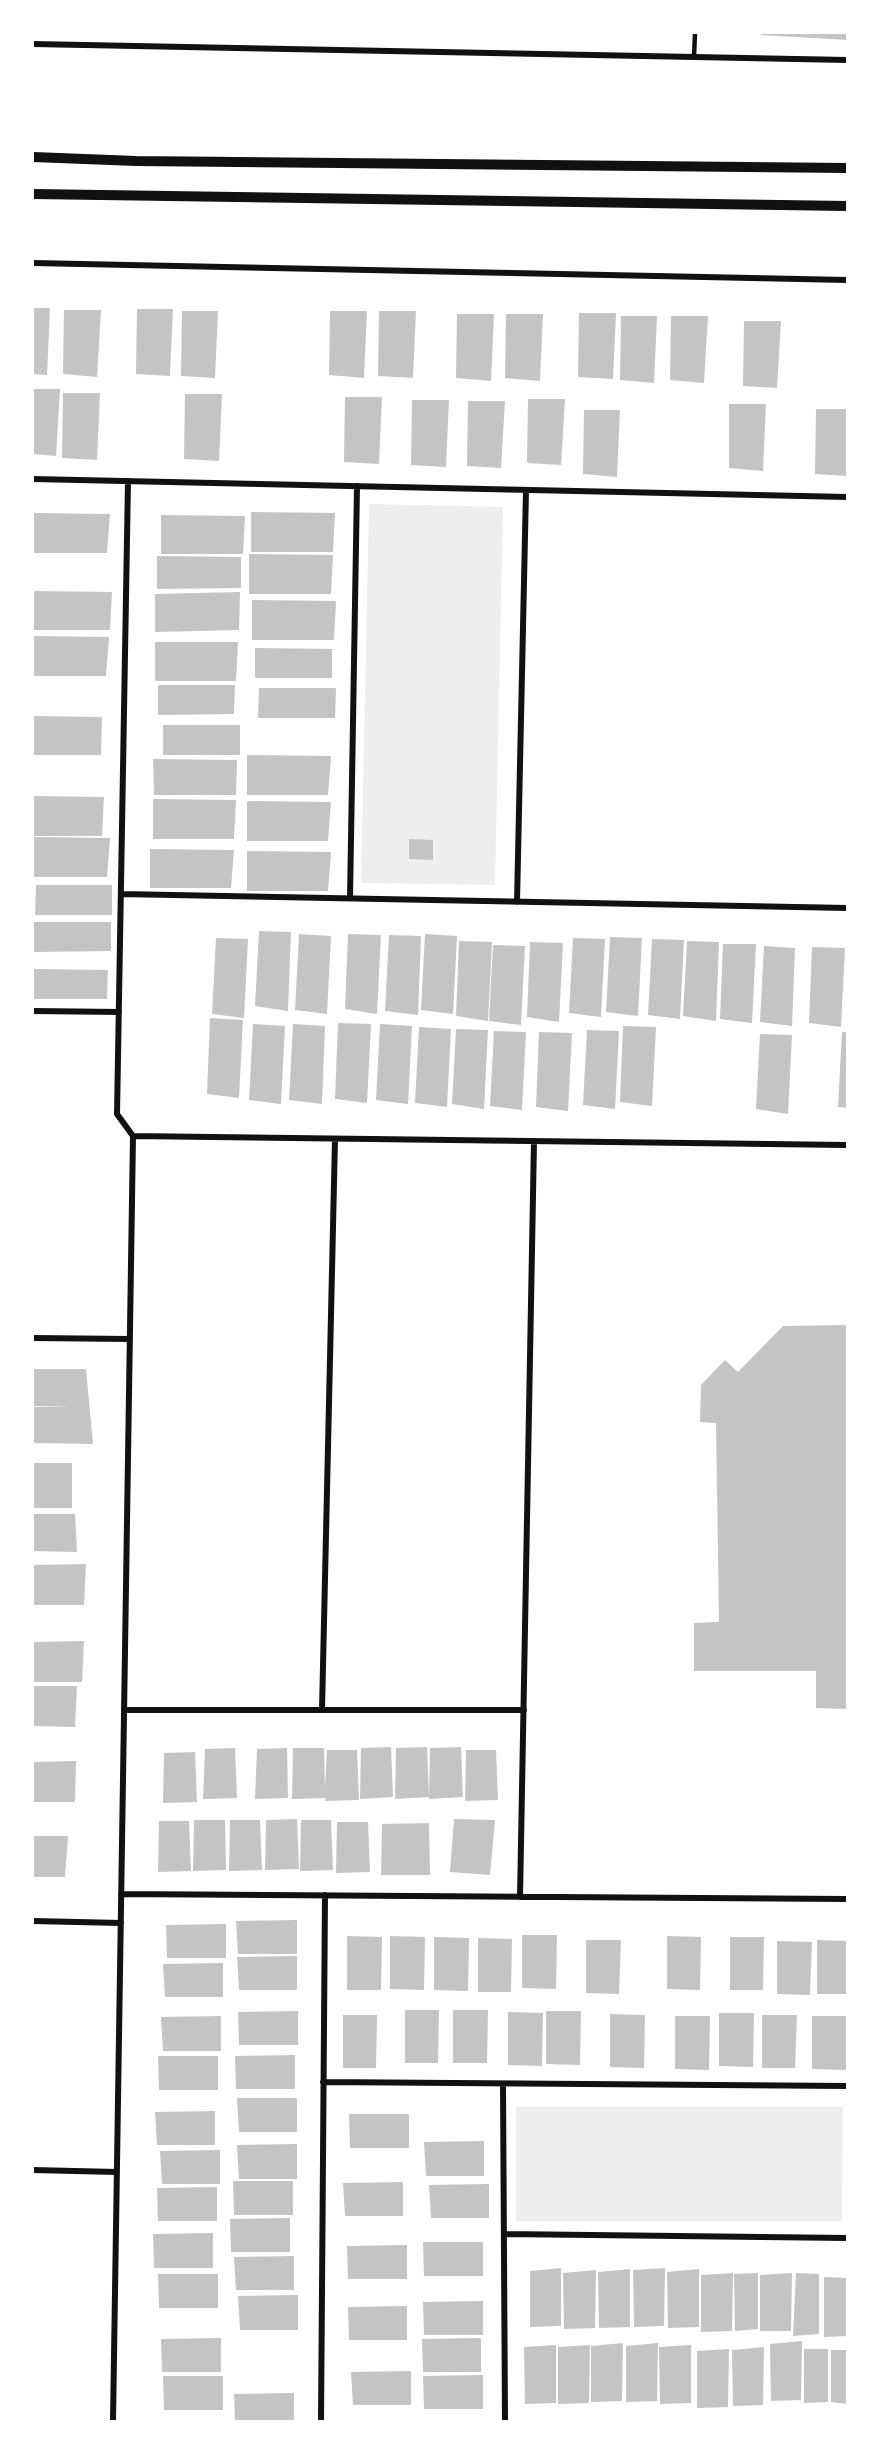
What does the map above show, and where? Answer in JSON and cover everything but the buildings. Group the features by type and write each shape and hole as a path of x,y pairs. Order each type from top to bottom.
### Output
{"street":[{"path":"33,44 847,60"},
{"path":"33,157 136,161 847,168"},
{"path":"33,194 847,206"},
{"path":"33,263 847,280"},
{"path":"33,479 847,497"},
{"path":"113,2421 133,1136 117,1114 129,482"},
{"path":"350,898 357,486"},
{"path":"517,902 526,490"},
{"path":"121,894 847,908"},
{"path":"33,1011 119,1012"},
{"path":"133,1136 847,1145"},
{"path":"322,1710 335,1139"},
{"path":"520,1897 534,1141"},
{"path":"33,1338 130,1339"},
{"path":"124,1710 524,1710"},
{"path":"121,1894 847,1899"},
{"path":"321,2421 325,1895"},
{"path":"33,1922 121,1923"},
{"path":"323,2082 847,2086"},
{"path":"503,2085 505,2421"},
{"path":"33,2170 117,2172"},
{"path":"505,2234 847,2238"}],"lane":[{"path":"694,57 695,33"}],"shaded area":[{"path":"369,504 503,507 495,885 361,883"},
{"path":"516,2107 843,2107 842,2221 516,2221"}]}
